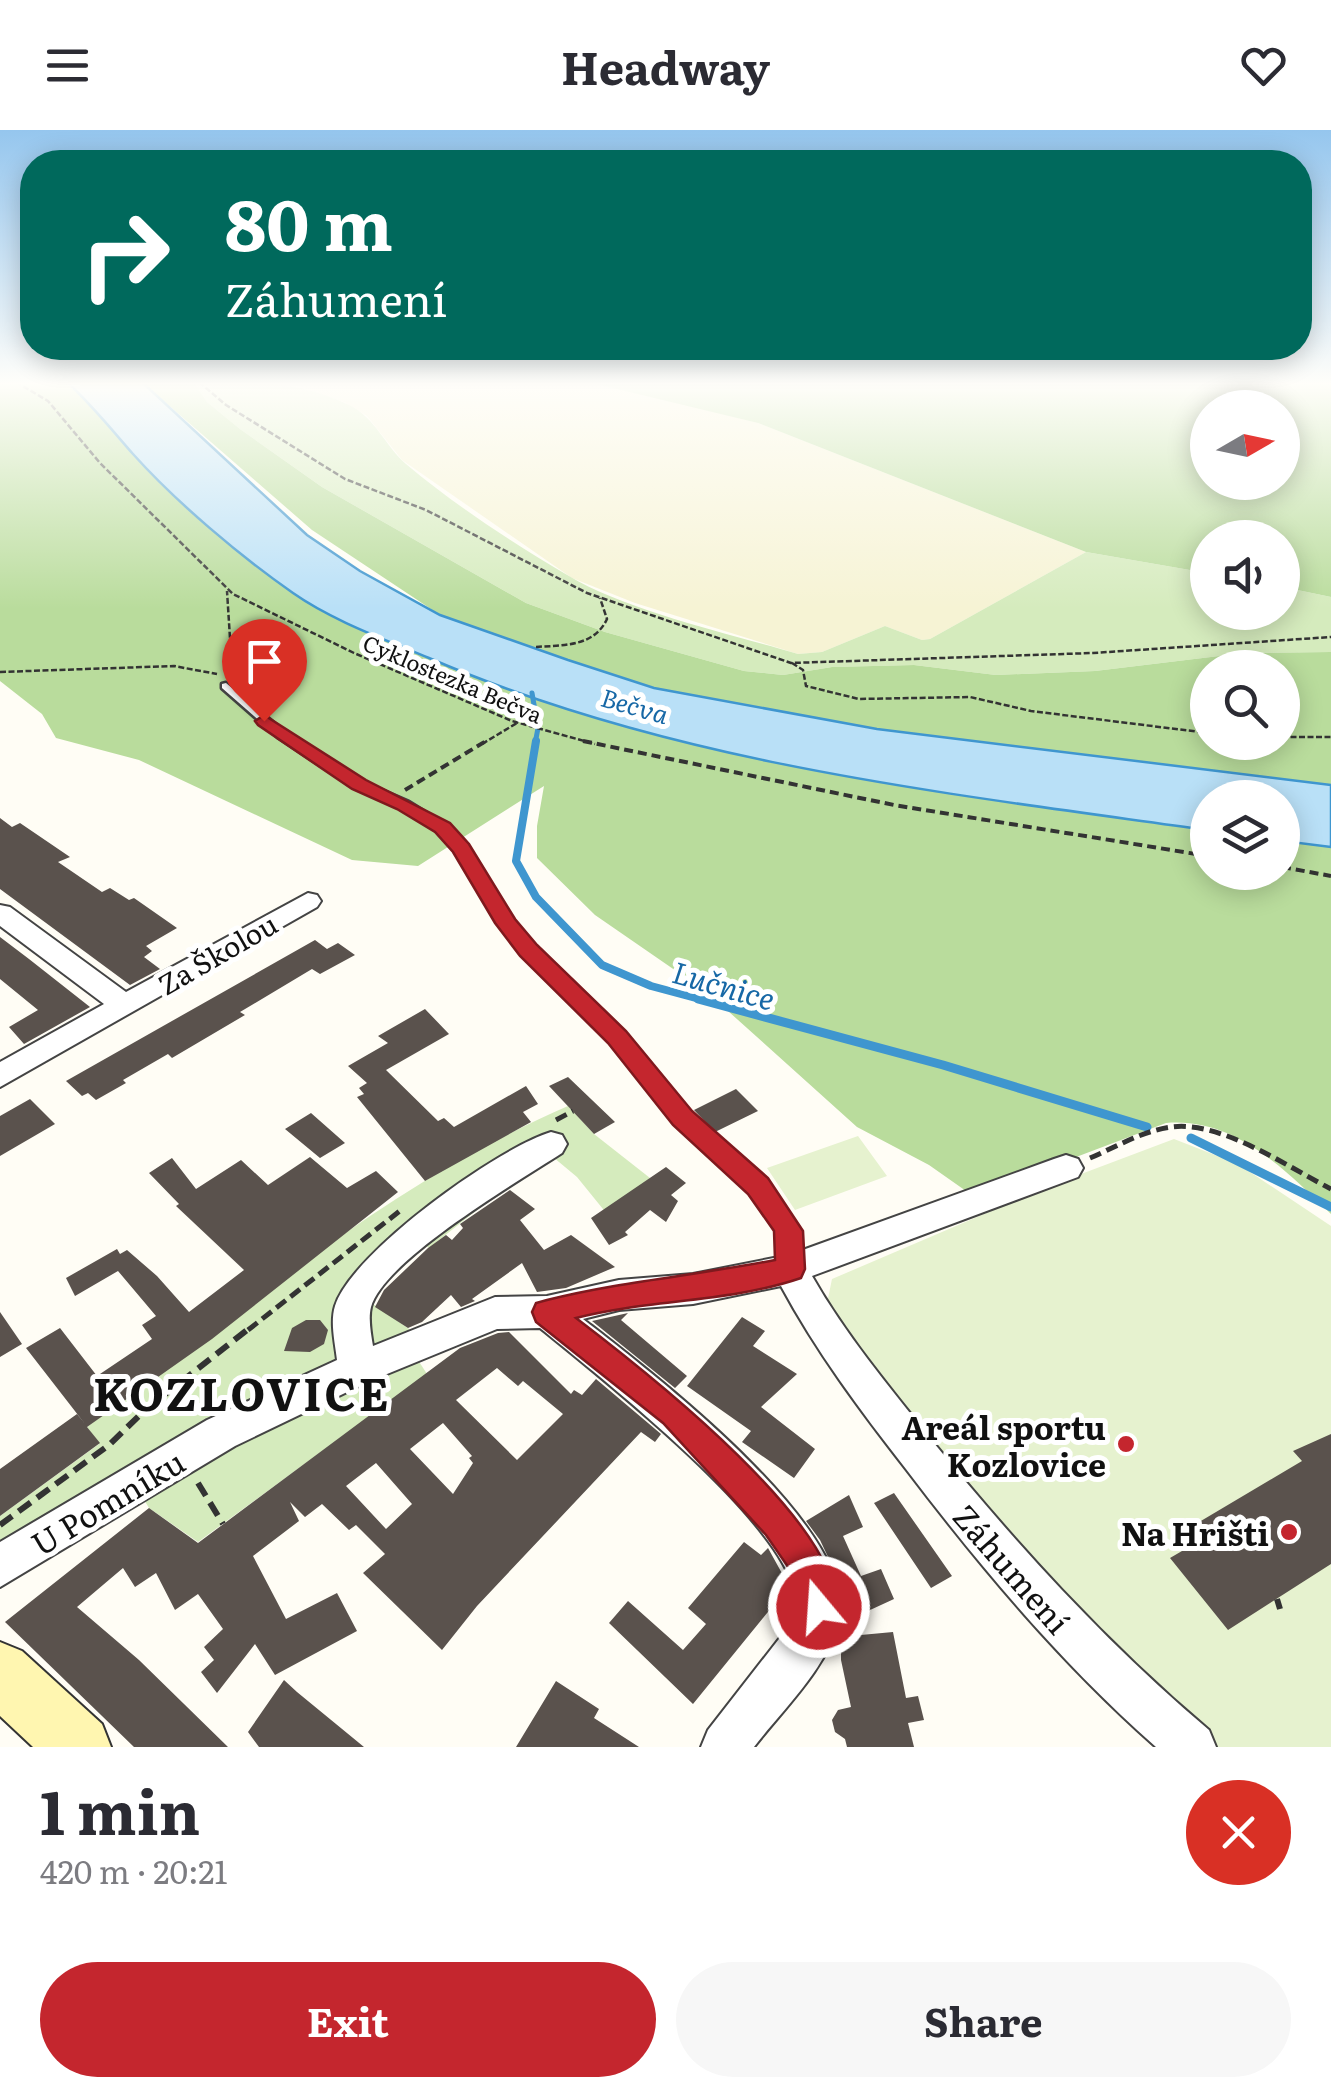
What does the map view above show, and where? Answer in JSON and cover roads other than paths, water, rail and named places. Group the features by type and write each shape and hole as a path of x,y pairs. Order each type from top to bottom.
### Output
{"main road":[{"path":"0,1673 79,1747"}],"street":[{"name":"Za Školou","path":"0,1076 308,901"},
{"name":"Za Školou","path":"0,913 126,1006"},
{"path":"546,1136 374,1271 352,1306 356,1368 495,1312 547,1312 619,1294 694,1288 790,1269 1066,1168"},
{"name":"Záhumení","path":"790,1269 836,1349 1010,1570 1140,1703 1192,1747"},
{"path":"547,1312 674,1413 778,1523 806,1562 819,1596 817,1621 730,1744"},
{"name":"U Pomníku","path":"0,1566 172,1459 356,1368"}],"lane":[{"path":"226,686 283,736 359,784 442,828 462,849 506,923 528,950 617,1037 682,1118 758,1186 788,1231 790,1269"}],"water":[{"name":"Bečva","path":"137,457 223,457 307,535 360,571 440,615 654,688 877,729 1290,780 1190,780 1190,828 910,787 714,749 522,694 359,629 293,593 189,509"},
{"path":"1300,781 1331,785 1331,847 1300,843"}],"waterway":[{"name":"Lučnice","path":"532,693 538,728 535,744"},
{"name":"Lučnice","path":"536,741 516,861 536,897 602,965 651,986 707,1001"},
{"name":"Lučnice","path":"698,999 943,1065 1147,1127"},
{"name":"Lučnice","path":"1191,1138 1331,1207"}],"place":[{"name":"Areál sportu Kozlovice","path":"1126,1444"},
{"name":"Na Hrišti","path":"1289,1532"}],"district":[{"name":"KOZLOVICE","path":"242,1391"}]}
